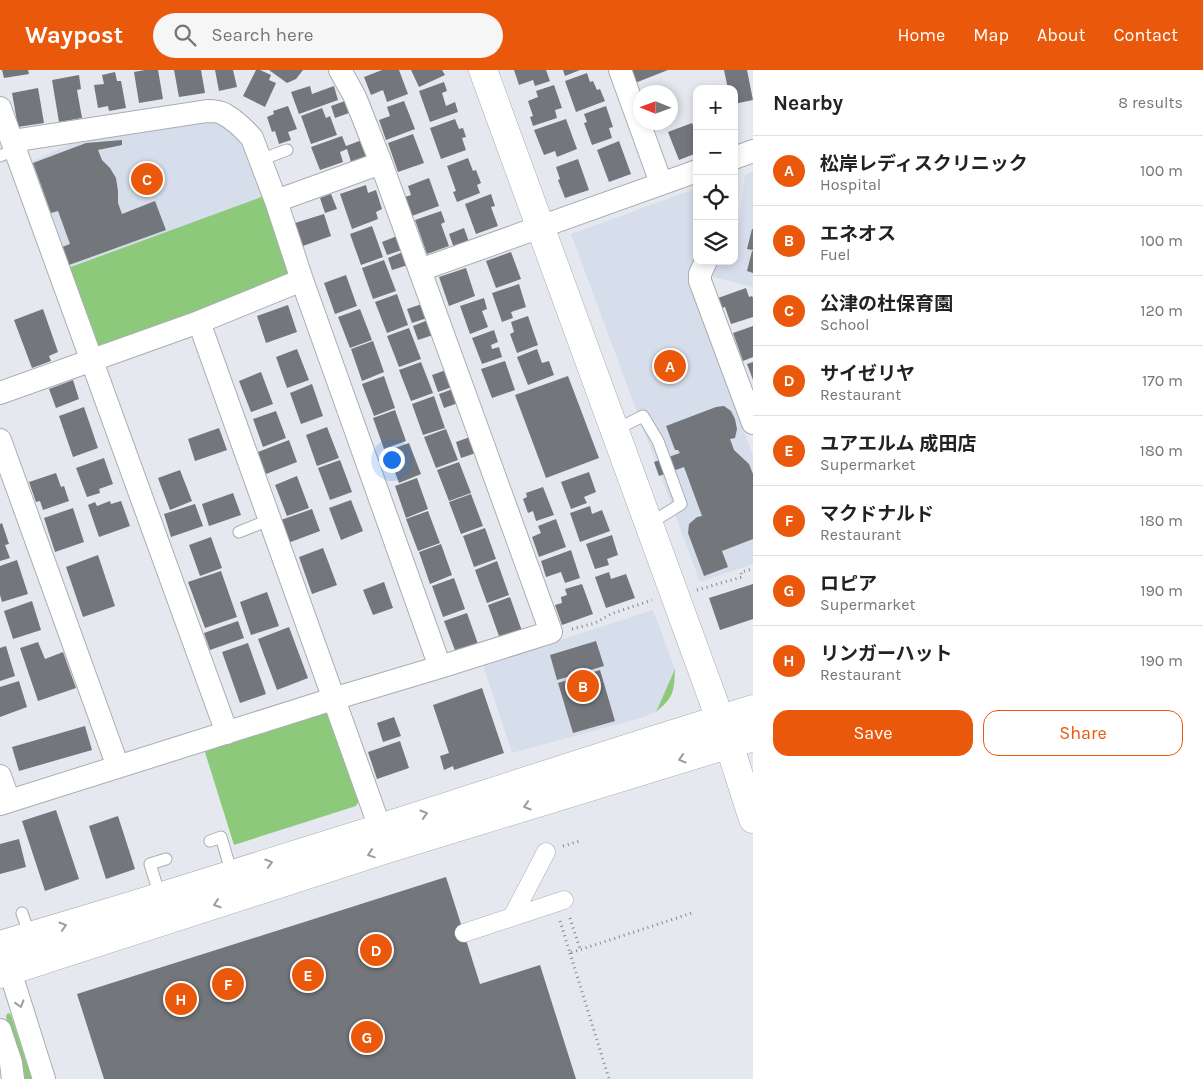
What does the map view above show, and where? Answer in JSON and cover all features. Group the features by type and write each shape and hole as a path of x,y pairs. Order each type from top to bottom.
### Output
{"street":[{"path":"0,776 4,802 551,632 381,163 355,97 340,70"},
{"path":"484,70 649,524 734,734 753,819"},
{"path":"620,70 661,183"},
{"path":"0,108 9,149 91,361 227,733"},
{"path":"9,149 208,111 217,111 224,114 252,138 276,201 302,280 440,668"},
{"path":"738,157 753,151"},
{"path":"276,201 381,163"},
{"path":"420,270 693,172"},
{"path":"704,265 700,274 700,281 752,415"},
{"path":"0,393 198,322 302,280"},
{"path":"198,322 380,828"},
{"path":"0,440 118,767"},
{"path":"44,1079 3,968 384,850 734,734 753,709"},
{"path":"0,945 26,924 160,896 641,744 734,734"},
{"path":"512,917 546,852"},
{"path":"464,933 564,900"},
{"path":"0,1030 11,1063 12,1079"}],"lane":[{"path":"260,160 287,150"},
{"path":"615,431 643,416 658,441 681,504 649,524"},
{"path":"239,532 269,520"},
{"path":"210,841 221,837 232,874"},
{"path":"160,896 150,864 166,859"}],"path":[{"path":"692,592 742,577 741,572 753,568"},
{"path":"551,632 560,633 653,600"},
{"path":"564,900 580,949"},
{"path":"570,953 692,912"},
{"path":"560,919 609,1079"}],"shaded area":[{"path":"206,121 218,122 243,140 264,196 68,268 30,162 70,144"},
{"path":"753,171 753,287 710,276 716,265 738,265 738,228 745,175"},
{"path":"693,189 693,265 695,265 688,276 753,455 753,564 700,582 571,234"},
{"path":"653,610 675,669 656,712 641,718 512,753 483,665"}],"green space":[{"path":"264,196 291,272 283,281 97,349 68,268"},
{"path":"675,669 672,694 656,712"},
{"path":"322,711 330,716 361,797 356,806 234,845 204,749"},
{"path":"9,1013 32,1079 25,1079 6,1017"}],"building":[{"path":"2,70 28,70 29,74 4,78"},
{"path":"158,70 163,99 139,103 134,72"},
{"path":"174,70 201,70 205,93 179,97"},
{"path":"215,70 233,70 237,87 219,91"},
{"path":"256,70 271,75 269,80 276,83 265,107 243,96"},
{"path":"269,70 303,70 296,79 287,83"},
{"path":"382,70 399,70 408,94 387,102 383,90 371,95 364,77"},
{"path":"411,70 442,70 445,75 419,87"},
{"path":"514,70 546,70 550,81 535,86 533,80 519,85"},
{"path":"563,70 580,70 565,76"},
{"path":"631,70 668,70 635,83"},
{"path":"724,70 747,70 753,100 738,103 738,85 727,85"},
{"path":"115,72 117,81 121,81 126,108 109,111 108,106 98,108 94,85 104,84 102,75"},
{"path":"587,73 590,82 593,81 597,90 600,89 605,101 576,112 565,81"},
{"path":"79,75 81,89 77,90 82,118 59,122 52,80"},
{"path":"444,82 447,91 442,93 446,106 455,102 458,112 430,122 419,91"},
{"path":"554,85 562,108 555,110 557,118 533,126 530,117 533,116 528,101 538,97 536,91"},
{"path":"310,86 312,94 334,86 338,100 299,114 291,92"},
{"path":"38,88 44,123 18,127 12,93"},
{"path":"345,101 349,113 335,118 331,106"},
{"path":"404,101 415,129 386,140 379,120 390,116 387,107"},
{"path":"288,106 297,129 288,132 291,140 279,144 275,131 272,132 267,117 274,114 273,111"},
{"path":"606,106 613,127 609,128 612,138 592,145 584,123 587,122 584,114"},
{"path":"322,108 326,118 330,116 337,135 311,144 301,116"},
{"path":"455,119 459,129 463,128 466,137 462,138 466,150 441,159 430,128"},
{"path":"566,119 577,149 557,157 555,151 544,155 534,130"},
{"path":"692,123 693,126 693,155 679,160 668,132 678,130 678,128"},
{"path":"413,134 424,163 398,172 388,143"},
{"path":"342,136 346,146 362,140 368,156 351,162 347,149 340,152 343,162 320,170 311,147"},
{"path":"122,140 122,145 98,150 102,160 116,178 118,203 122,214 155,201 166,230 69,265 62,247 70,244 58,211 51,213 33,163 86,143"},
{"path":"619,141 631,174 609,182 597,150"},
{"path":"468,158 473,171 476,170 481,183 477,185 480,193 457,202 453,192 456,191 447,166"},
{"path":"578,159 589,190 565,198 558,180 560,179 556,167"},
{"path":"429,178 439,206 409,217 402,198 411,195 408,186"},
{"path":"366,185 368,193 376,190 382,209 376,212 378,219 352,229 340,194"},
{"path":"331,194 337,209 325,213 320,198"},
{"path":"491,194 495,206 491,207 498,226 476,234 465,204"},
{"path":"441,211 445,222 441,224 449,246 427,254 415,220"},
{"path":"324,214 331,236 300,247 292,224"},
{"path":"372,226 383,257 361,265 350,234"},
{"path":"464,228 469,242 454,248 449,234"},
{"path":"753,229 753,250 747,249"},
{"path":"397,236 402,250 387,255 382,242"},
{"path":"753,251 753,273 747,271"},
{"path":"403,252 408,265 392,270 388,258"},
{"path":"511,252 521,279 496,288 486,261"},
{"path":"384,260 396,291 373,299 362,268"},
{"path":"466,268 475,296 449,306 439,277"},
{"path":"346,275 357,306 335,314 324,283"},
{"path":"519,284 526,307 511,312 513,318 502,322 492,293"},
{"path":"746,288 749,297 752,296 753,298 753,317 731,324 725,307 722,308 718,298"},
{"path":"397,294 408,325 387,333 375,302"},
{"path":"484,298 487,309 482,311 488,327 470,334 460,306"},
{"path":"422,304 427,318 412,323 407,309"},
{"path":"288,305 297,332 266,343 257,316"},
{"path":"43,309 58,352 49,356 51,361 32,368 14,320"},
{"path":"360,309 372,340 350,348 338,317"},
{"path":"528,316 538,345 517,353 510,334 514,332 511,322"},
{"path":"428,320 433,335 418,340 413,326"},
{"path":"753,326 753,357 743,361 733,333"},
{"path":"409,328 421,359 399,367 387,336"},
{"path":"494,330 498,342 491,345 492,349 499,347 502,357 482,364 472,338"},
{"path":"373,341 384,372 362,381 351,349"},
{"path":"297,349 309,380 287,388 276,357"},
{"path":"537,349 542,363 549,361 554,375 528,385 517,357"},
{"path":"505,361 515,390 492,398 481,369"},
{"path":"421,362 433,393 411,401 399,370"},
{"path":"753,362 753,380 747,364"},
{"path":"446,370 452,387 438,392 432,375"},
{"path":"261,372 273,404 251,412 239,381"},
{"path":"384,376 395,408 374,416 362,384"},
{"path":"568,376 599,458 546,478 515,395"},
{"path":"73,380 79,399 56,408 49,389"},
{"path":"312,384 323,416 301,424 290,393"},
{"path":"453,389 458,403 444,408 439,394"},
{"path":"434,396 445,428 423,435 412,404"},
{"path":"724,406 731,411 735,419 737,429 735,438 730,439 734,450 749,464 753,474 753,539 722,551 728,567 704,576 688,533 689,524 697,517 702,516 684,467 659,476 654,462 680,453 678,450 675,450 666,426 716,407"},
{"path":"84,407 98,448 73,457 59,416"},
{"path":"395,410 406,441 384,449 373,418"},
{"path":"276,411 286,438 263,447 253,419"},
{"path":"327,427 339,458 317,466 306,435"},
{"path":"219,428 227,450 195,461 188,439"},
{"path":"446,429 458,460 436,468 424,437"},
{"path":"470,437 476,453 461,458 456,442"},
{"path":"289,440 297,462 266,474 258,452"},
{"path":"409,443 421,474 399,483 387,451"},
{"path":"104,458 113,484 99,489 100,493 87,497 76,468"},
{"path":"340,460 352,492 330,500 318,468"},
{"path":"459,462 471,493 449,501 437,470"},
{"path":"180,470 192,501 170,510 158,478"},
{"path":"589,472 596,492 584,497 587,503 571,509 561,482"},
{"path":"56,473 61,487 64,486 69,501 43,510 40,501 36,502 29,482"},
{"path":"297,476 309,508 287,516 275,485"},
{"path":"417,478 428,509 406,518 395,486"},
{"path":"543,487 554,515 536,521 533,511 528,513 523,499 527,497 526,493"},
{"path":"233,493 241,515 209,526 202,504"},
{"path":"471,494 483,526 461,534 449,502"},
{"path":"351,500 363,531 341,540 329,508"},
{"path":"110,501 111,504 121,501 130,526 99,537 88,505 95,502 97,506"},
{"path":"195,504 203,526 171,537 164,514"},
{"path":"590,506 592,514 602,510 610,531 580,542 570,513"},
{"path":"73,508 84,542 55,552 44,518"},
{"path":"312,509 320,531 288,543 281,520"},
{"path":"428,511 440,543 418,551 406,519"},
{"path":"556,519 566,547 539,557 532,537 541,533 538,526"},
{"path":"2,523 9,544 5,545 10,558 0,561 0,524"},
{"path":"485,528 496,559 474,567 463,536"},
{"path":"612,535 618,555 607,559 609,565 595,569 586,544"},
{"path":"211,537 222,568 200,576 189,545"},
{"path":"441,544 452,575 430,584 419,552"},
{"path":"323,548 337,585 312,594 299,557"},
{"path":"571,550 580,578 565,583 561,572 546,577 541,561"},
{"path":"98,555 115,606 83,617 66,567"},
{"path":"17,560 28,594 2,602 0,595 0,566"},
{"path":"497,561 509,595 487,603 475,570"},
{"path":"221,571 237,617 205,628 188,582"},
{"path":"609,572 611,579 626,574 635,598 606,608 595,577"},
{"path":"454,578 465,609 443,617 432,586"},
{"path":"384,582 393,608 373,615 363,590"},
{"path":"582,584 593,614 562,625 555,605 562,603 561,597 567,595 565,589"},
{"path":"753,584 753,619 720,630 709,598"},
{"path":"267,592 279,626 251,635 240,602"},
{"path":"510,597 522,631 500,639 488,605"},
{"path":"32,601 41,630 13,639 4,611"},
{"path":"467,613 478,644 456,653 444,621"},
{"path":"238,621 244,638 210,650 204,633"},
{"path":"289,627 308,678 277,690 258,639"},
{"path":"596,641 604,666 557,680 550,655"},
{"path":"38,642 45,659 63,652 76,688 38,701 20,648"},
{"path":"248,643 266,694 240,703 222,652"},
{"path":"6,646 15,676 0,681 0,648"},
{"path":"600,670 615,721 573,733 558,683"},
{"path":"19,681 27,707 0,717 0,687"},
{"path":"482,688 504,753 454,770 453,766 444,770 440,756 449,753 433,705"},
{"path":"394,717 401,736 383,742 377,723"},
{"path":"85,726 92,750 19,771 12,747"},
{"path":"400,741 409,768 377,779 368,752"},
{"path":"56,810 79,879 45,891 22,821"},
{"path":"118,816 135,869 106,879 89,826"},
{"path":"19,839 26,867 0,874 0,844"},
{"path":"446,877 480,984 540,965 576,1079 104,1079 77,994"}],"place":[{"name":"公津の杜保育園","path":"147,179"},
{"name":"松岸レディスクリニック","path":"670,366"},
{"name":"エネオス","path":"583,686"},
{"name":"サイゼリヤ","path":"376,950"},
{"name":"ユアエルム 成田店","path":"308,975"},
{"name":"マクドナルド","path":"228,984"},
{"name":"リンガーハット","path":"181,999"},
{"name":"ロピア","path":"367,1037"}]}
